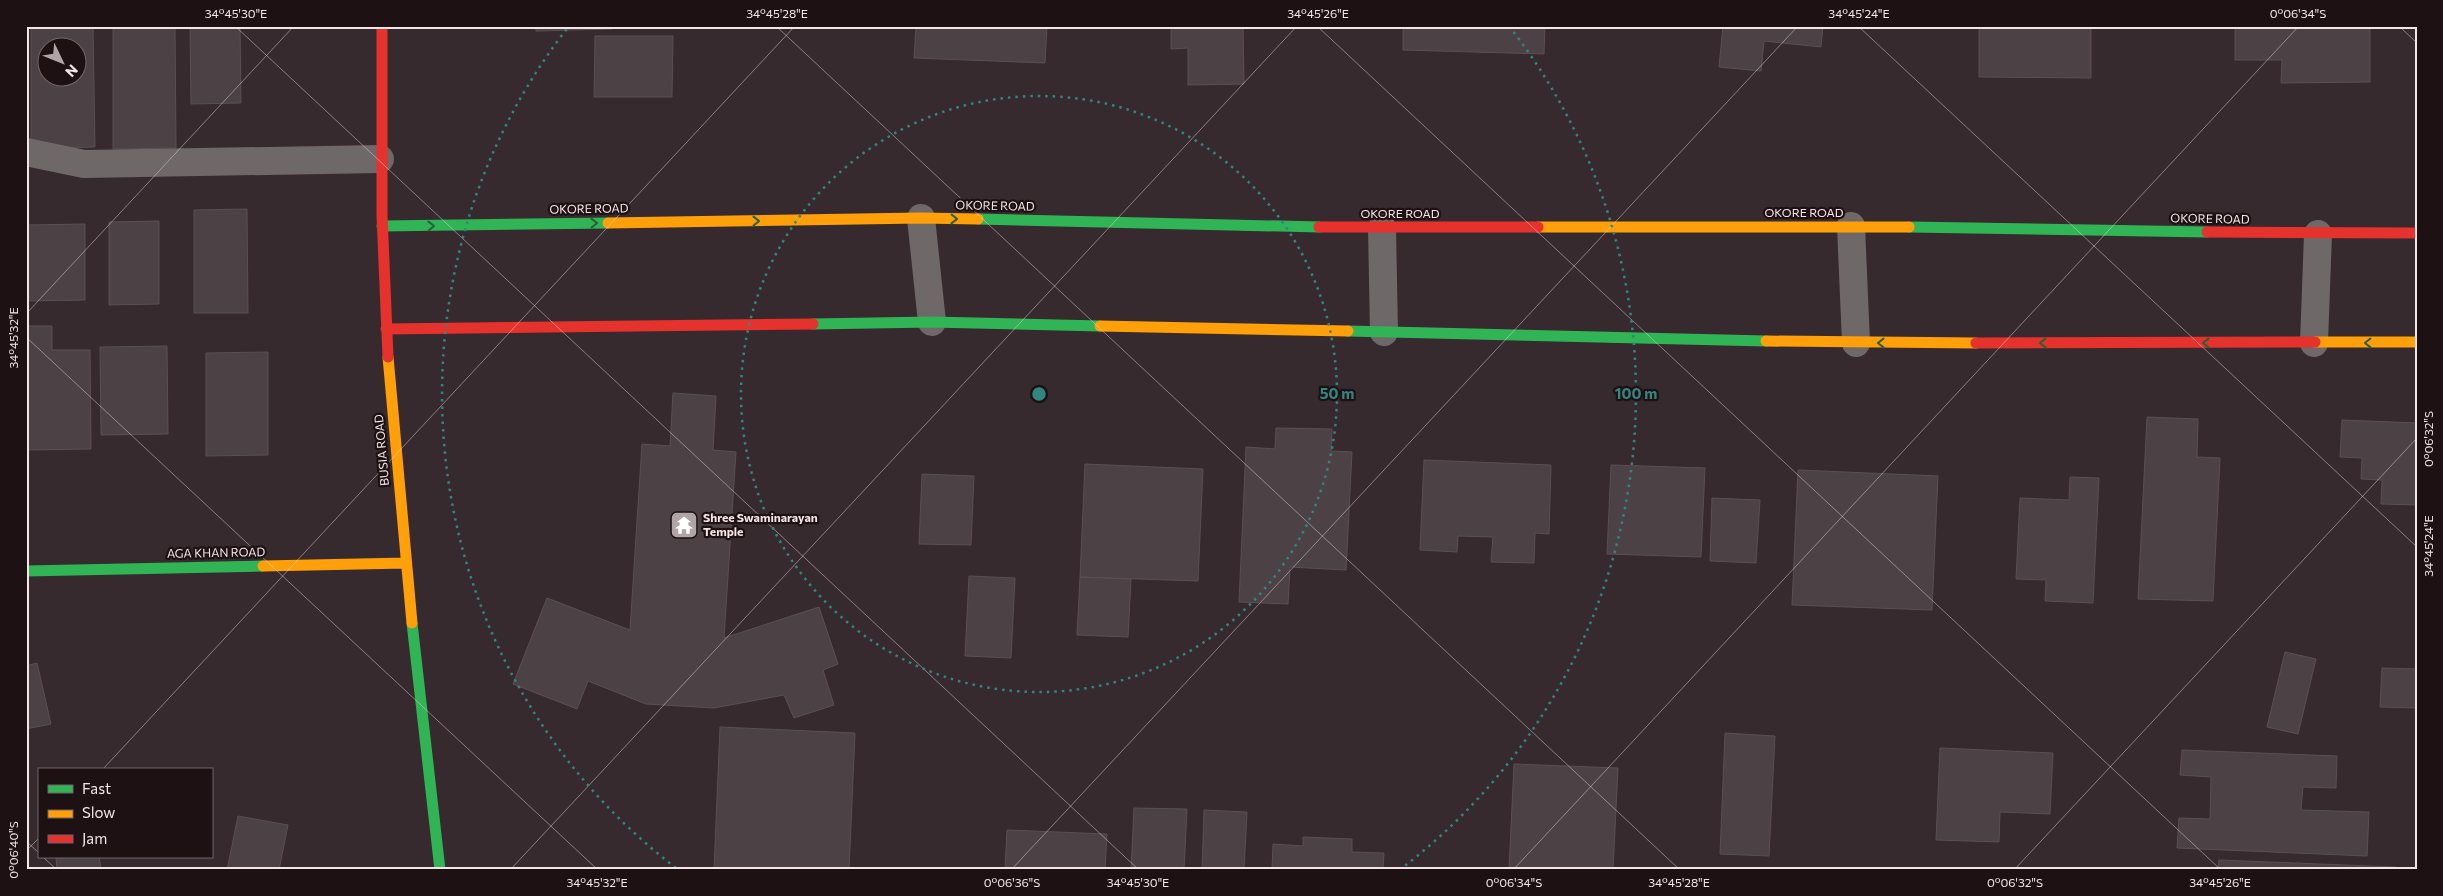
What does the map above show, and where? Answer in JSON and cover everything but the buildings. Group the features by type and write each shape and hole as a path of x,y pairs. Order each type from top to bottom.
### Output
{"street":[{"name":"BUSIA ROAD","path":"382,26 380,159 386,329 406,563 440,870"},
{"path":"26,152 84,164 380,159"},
{"path":"921,218 932,322"},
{"name":"OKORE ROAD","path":"382,226 921,218 1382,228 1851,226 2318,234 2417,233"},
{"path":"1851,226 1856,343"},
{"path":"1382,228 1384,332"},
{"path":"2314,343 2318,234"},
{"path":"386,329 932,322 1856,343 2417,342"},
{"name":"AGA KHAN ROAD","path":"26,571 406,563"}],"traffic: fast":[{"path":"978,219 1319,227"},
{"path":"382,226 608,223"},
{"path":"1909,227 2207,232"},
{"path":"813,324 932,322 1100,326"},
{"path":"1348,331 1766,341"},
{"path":"26,571 263,566"},
{"path":"412,623 440,870"}],"traffic: slow":[{"path":"608,223 921,218 978,219"},
{"path":"1538,227 1909,227"},
{"path":"1100,326 1348,331"},
{"path":"1766,341 1976,343"},
{"path":"2315,342 2417,342"},
{"path":"388,357 412,623"},
{"path":"263,566 406,563"}],"traffic: jam":[{"path":"382,26 382,215 388,357"},
{"path":"1319,227 1538,227"},
{"path":"2207,232 2417,233"},
{"path":"386,329 813,324"},
{"path":"1976,343 2315,342"}],"place":[{"name":"Shree Swaminarayan Temple","path":"684,525"}]}
